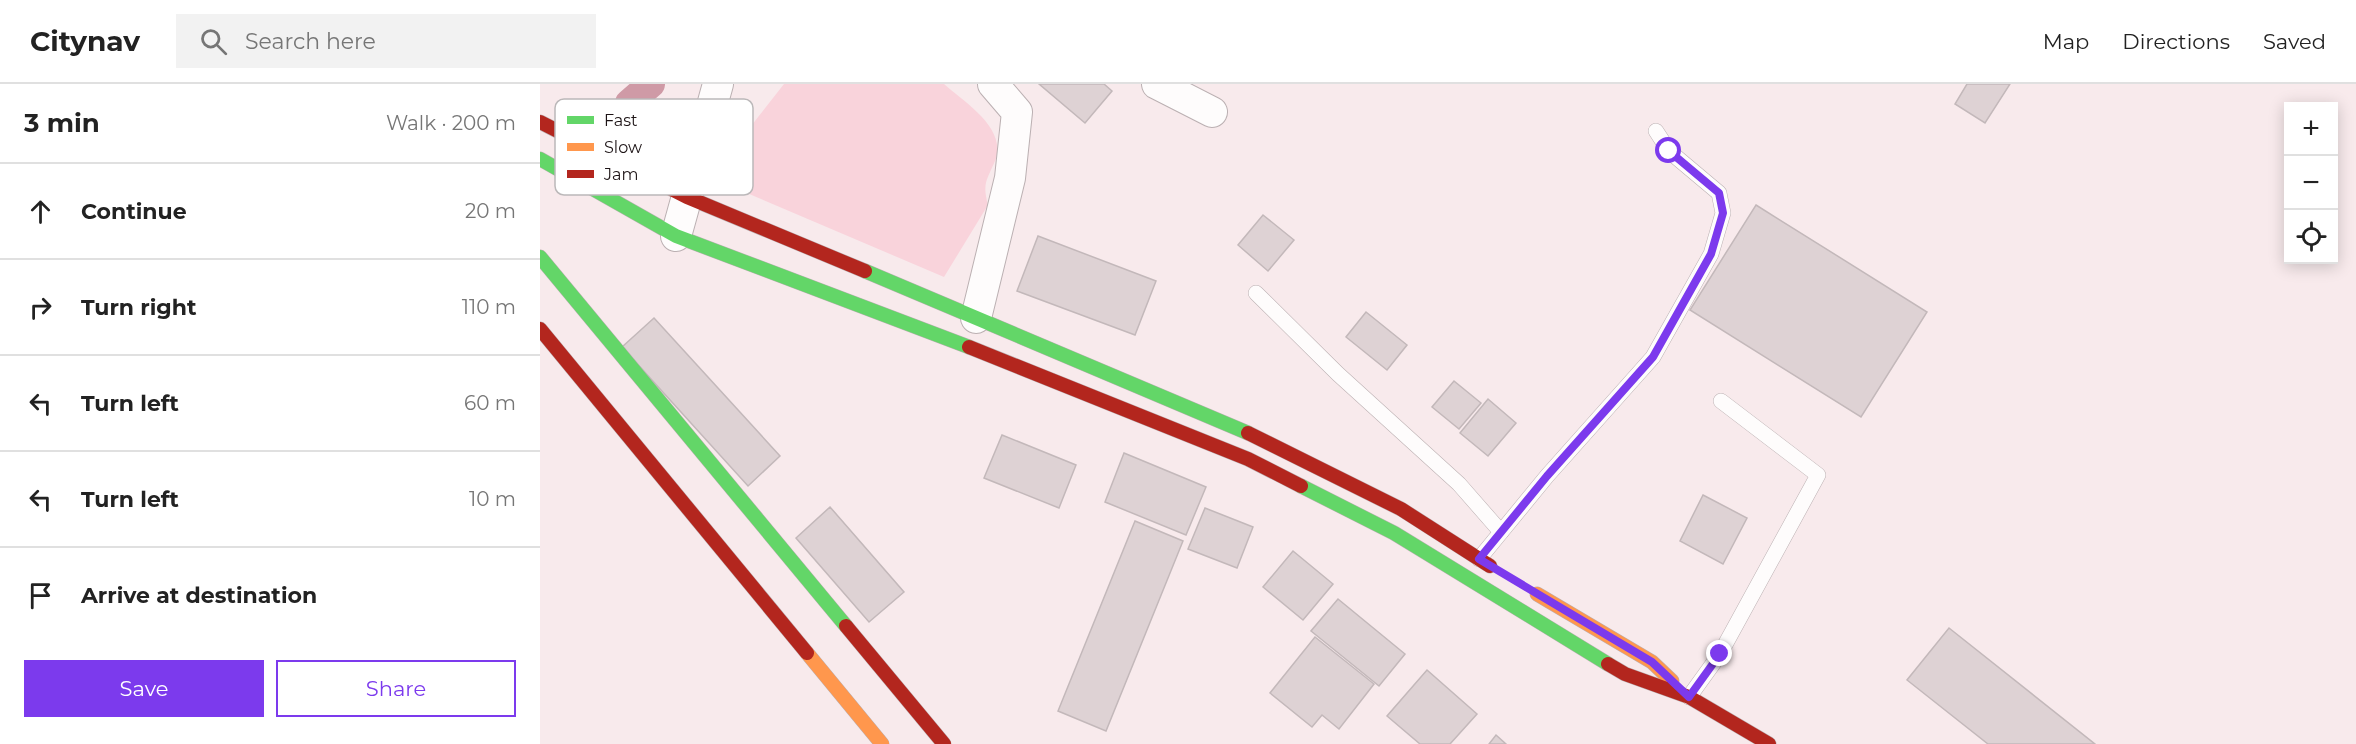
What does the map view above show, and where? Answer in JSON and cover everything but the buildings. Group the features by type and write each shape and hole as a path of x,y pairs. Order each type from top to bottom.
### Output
{"main road":[{"path":"540,122 555,130"},
{"path":"540,159 555,167"},
{"path":"604,195 676,236 933,332 1248,459 1394,533 1625,674 1689,697"},
{"path":"683,195 1173,399 1297,454 1401,509 1500,571"},
{"path":"540,256 944,744"},
{"path":"540,329 882,744"},
{"path":"1520,584 1652,662 1689,697 1756,739 1769,744"}],"street":[{"path":"714,99 718,84"},
{"path":"976,318 1010,178 1017,112 993,84"},
{"path":"1157,84 1212,112"},
{"path":"676,236 687,197"}],"lane":[{"path":"1479,559 1653,357 1711,254 1723,213 1719,193 1669,151 1656,131"},
{"path":"1256,293 1338,374 1459,484 1501,532"},
{"path":"1689,697 1720,654 1818,475 1721,401"}],"shaded area":[{"path":"784,84 944,84 982,117 995,138 997,149 995,161 985,186 988,205 944,277 751,195 753,124"}],"waterway":[{"path":"634,99 651,84"}],"traffic: fast":[{"path":"540,159 555,167"},
{"path":"604,195 676,236 969,347"},
{"path":"540,257 846,626"},
{"path":"865,271 1248,433"},
{"path":"1301,486 1394,533 1608,664"}],"traffic: slow":[{"path":"1537,594 1652,662 1672,681"},
{"path":"807,653 882,744"}],"traffic: jam":[{"path":"540,122 555,130"},
{"path":"683,195 865,271"},
{"path":"540,329 807,653"},
{"path":"969,347 1248,459 1301,486"},
{"path":"1248,433 1401,509 1490,566"},
{"path":"846,626 944,744"},
{"path":"1608,664 1625,674 1689,697 1769,744"}],"route":[{"path":"1669,151 1719,193 1723,213 1711,254 1653,357 1547,476 1479,559 1652,662 1689,697 1720,654"}]}
